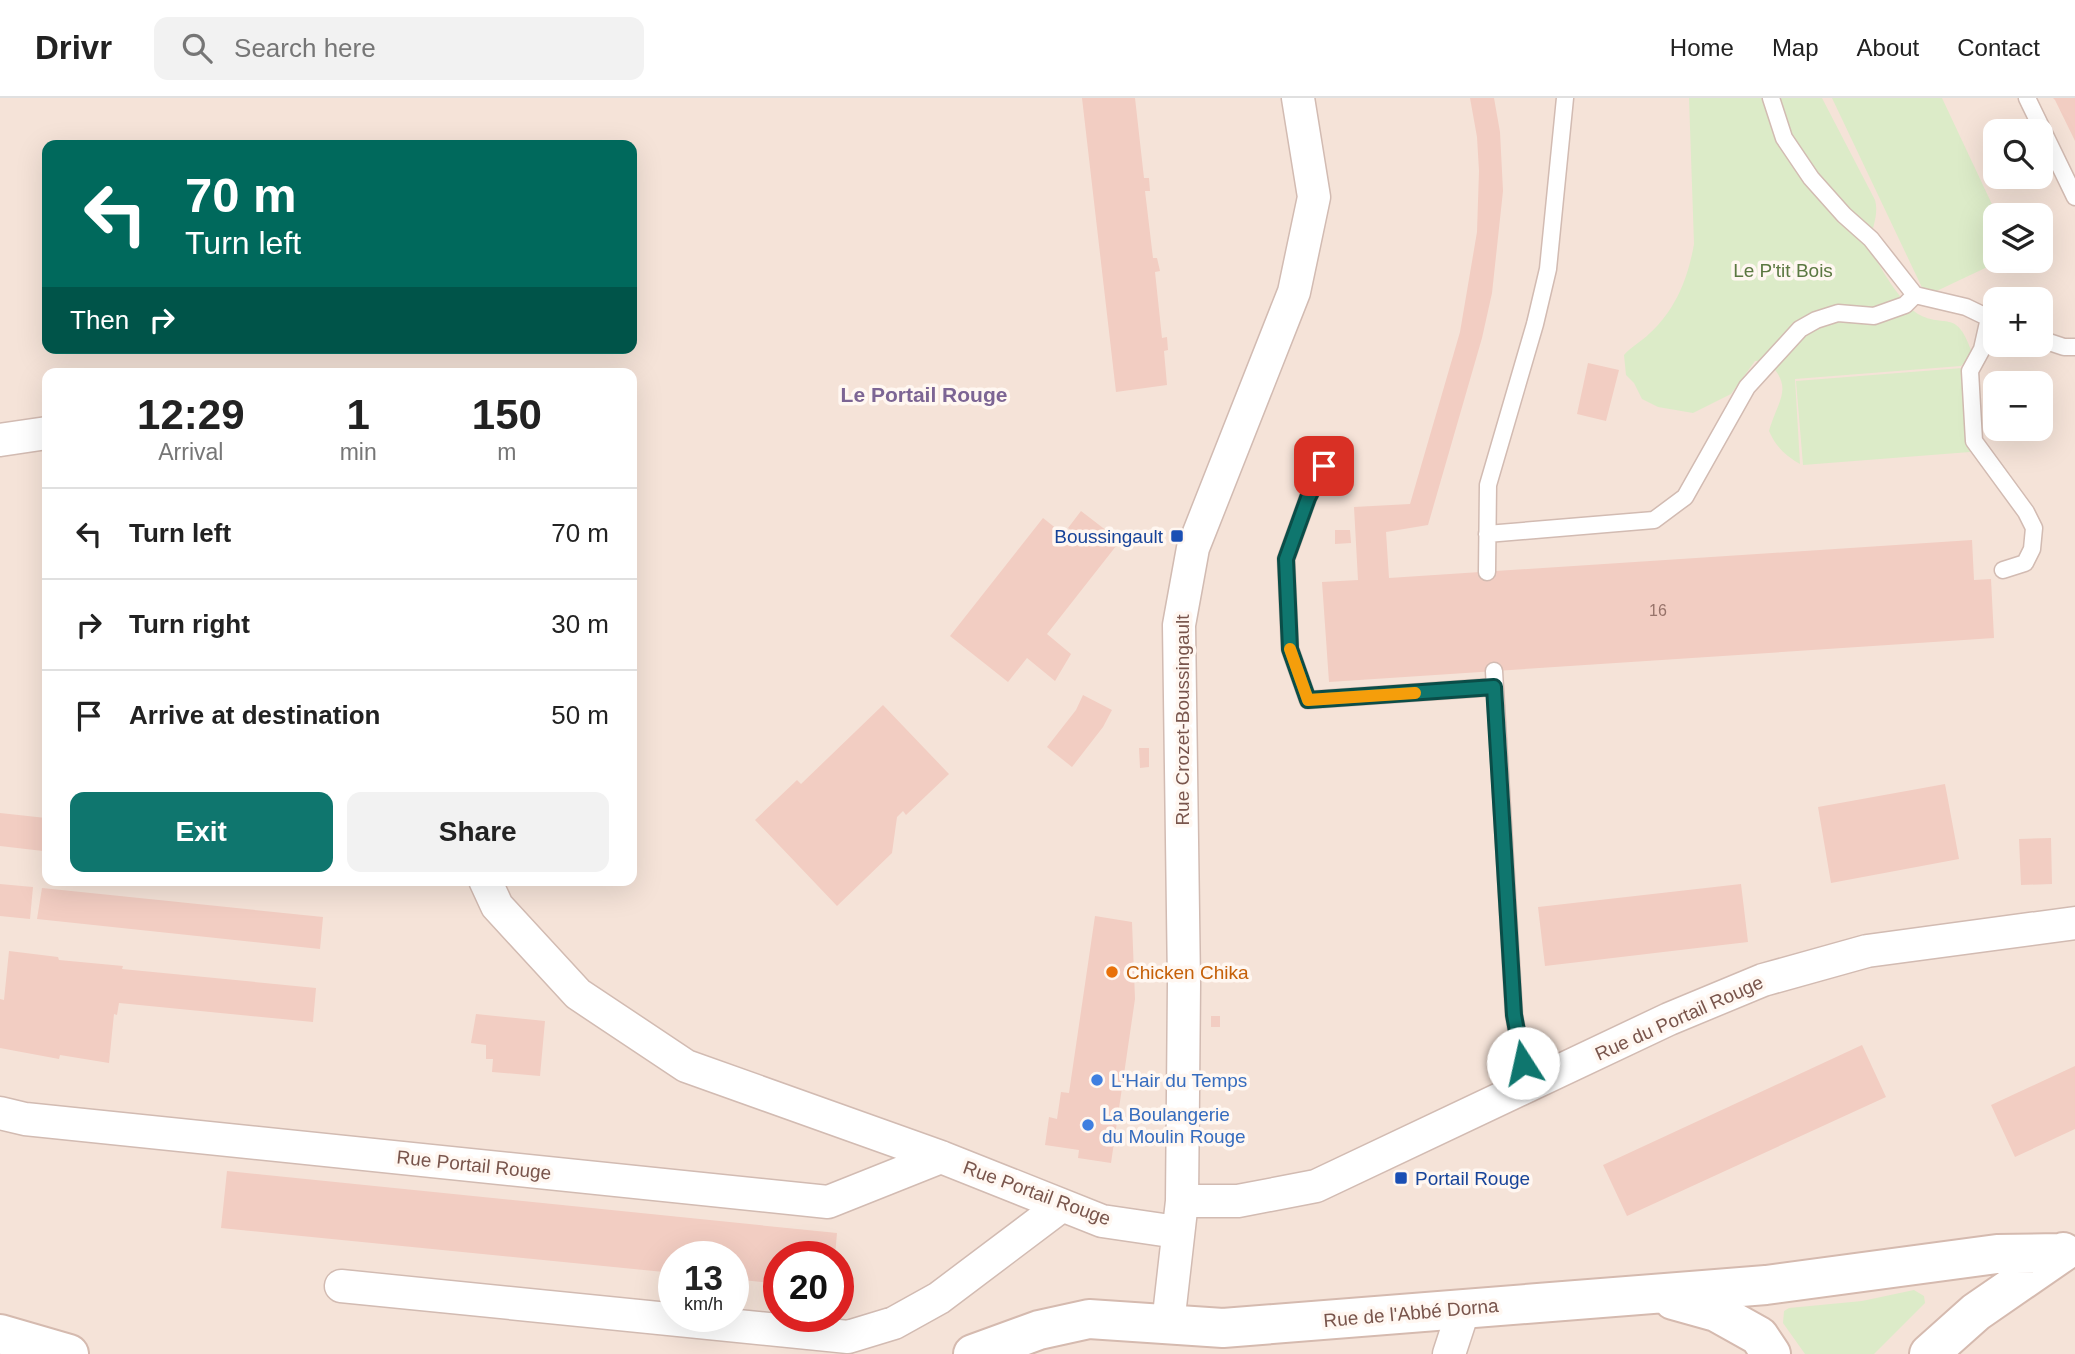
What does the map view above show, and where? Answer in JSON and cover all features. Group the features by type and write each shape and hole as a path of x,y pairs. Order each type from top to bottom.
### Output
{"main road":[{"name":"Rue de l'Abbé Dorna","path":"973,1354 1039,1330 1089,1319 1161,1339 1223,1328 1766,1285 1997,1254 2067,1250"},
{"path":"1929,1354 1976,1312 2067,1250"},
{"name":"Rue de l'Abbé Dorna","path":"1654,1295 1716,1312 1759,1336 1771,1354"},
{"path":"0,1334 69,1354"}],"street":[{"name":"Rue Crozet-Boussingault","path":"1161,1339 1182,1201 1184,984 1179,625 1194,548 1294,292 1314,197 1298,98"},
{"path":"0,440 42,434"},
{"name":"Rue Portail Rouge","path":"488,886 497,906 578,994 686,1066 941,1157 1102,1221 1177,1232"},
{"name":"Rue du Portail Rouge","path":"1182,1201 1238,1201 1316,1186 1669,1020 1763,980 1867,951 2075,923"},
{"name":"Rue Portail Rouge","path":"0,1113 25,1119 828,1202 941,1157"},
{"path":"341,1286 848,1337 894,1324 939,1298 1061,1206"},
{"path":"1449,1354 1464,1308"}],"lane":[{"path":"1487,572 1488,485 1535,324 1548,269 1565,98"},
{"path":"1771,98 1784,138 1811,178 1844,215 1871,239 1915,295 1966,307 1983,315"},
{"path":"2027,98 2075,197"},
{"path":"1487,534 1654,520 1685,497 1747,387 1800,329 1838,313 1874,316 1905,305 1915,295"},
{"path":"2053,343 2075,347"},
{"path":"1983,345 1970,371 1974,441 2026,512 2034,528 2032,549 2025,563 2003,570"},
{"path":"1324,466 1308,498 1286,559 1290,649 1308,700 1494,679 1514,1015 1527,1087"}],"shaded area":[{"path":"0,98 2075,98 2075,1354 33,1354 0,1335"}],"green space":[{"name":"Le P'tit Bois","path":"1689,98 1822,98 1875,200 1876,213 1871,242 1874,255 1884,273 1898,294 1918,314 1955,324 1966,337 1971,350 1969,358 1961,366 1795,379 1800,464 1782,450 1769,431 1780,402 1782,387 1775,370 1767,361 1755,361 1731,394 1693,413 1658,407 1642,399 1634,383 1626,375 1624,355 1659,324 1674,303 1684,281 1694,244"},
{"path":"1832,98 1942,98 1991,203 1983,203 1983,269 1926,296"},
{"path":"1962,368 1970,452 1803,465 1796,381"},
{"path":"1914,1290 1924,1296 1925,1303 1874,1354 1805,1354 1783,1323 1784,1311 1789,1308 1862,1301"}],"building":[{"path":"1082,98 1135,98 1144,178 1149,178 1150,191 1145,191 1153,258 1157,258 1160,271 1155,272 1162,338 1167,337 1168,350 1164,351 1167,385 1116,392"},
{"path":"1470,98 1494,98 1500,132 1503,191 1492,293 1482,338 1428,525 1386,532 1389,578 1972,540 1974,580 1991,579 1994,638 1329,682 1322,582 1358,580 1354,507 1410,504 1460,332 1477,232 1479,171 1477,137"},
{"path":"2053,98 2075,98 2075,141 2055,100"},
{"path":"1588,363 1619,370 1606,421 1577,414"},
{"path":"1081,511 1120,541 1047,634 1071,654 1055,681 1027,658 1008,682 950,636 1043,518 1067,537 1072,531 1068,528"},
{"path":"1335,530 1350,530 1351,543 1335,544"},
{"path":"1083,695 1112,710 1103,727 1072,767 1047,747 1076,710"},
{"path":"883,705 949,774 906,815 903,811 897,817 892,853 837,906 755,820 797,780 801,784"},
{"path":"1139,748 1149,748 1149,767 1140,768"},
{"path":"1945,784 1959,859 1831,883 1818,807"},
{"path":"0,813 42,818 42,851 0,846"},
{"path":"2051,838 2052,884 2021,885 2019,839"},
{"path":"0,884 33,887 30,919 0,916"},
{"path":"1741,884 1748,942 1545,966 1538,907"},
{"path":"42,888 323,917 320,949 37,919"},
{"path":"1095,916 1132,922 1135,999 1111,1163 1078,1158 1079,1150 1045,1145 1049,1117 1057,1119 1061,1092 1069,1093"},
{"path":"9,951 58,957 59,960 123,966 122,969 316,988 313,1022 119,1003 117,1015 114,1014 109,1063 60,1055 59,1059 0,1048 0,999 4,1000"},
{"path":"476,1014 545,1021 540,1076 492,1072 493,1059 486,1059 486,1045 471,1043"},
{"path":"1211,1016 1220,1016 1220,1027 1211,1027"},
{"path":"1862,1045 1886,1097 1627,1216 1603,1165"},
{"path":"2075,1066 2075,1129 2015,1157 1991,1105"},
{"path":"227,1171 837,1233 836,1241 763,1241 763,1282 749,1281 749,1241 658,1241 658,1271 221,1228"}],"slow traffic":[{"path":"1290,649 1308,700 1415,693"}],"place":[{"name":"Boussingault","path":"1177,536"},
{"name":"Chicken Chika","path":"1112,972"},
{"name":"L'Hair du Temps","path":"1097,1080"},
{"name":"La Boulangerie du Moulin Rouge","path":"1088,1125"},
{"name":"Portail Rouge","path":"1401,1178"}],"district":[{"name":"Le Portail Rouge","path":"924,394"}],"route":[{"path":"1324,466 1308,498 1286,559 1290,649 1308,700 1494,687 1514,1015 1523,1063"}]}
